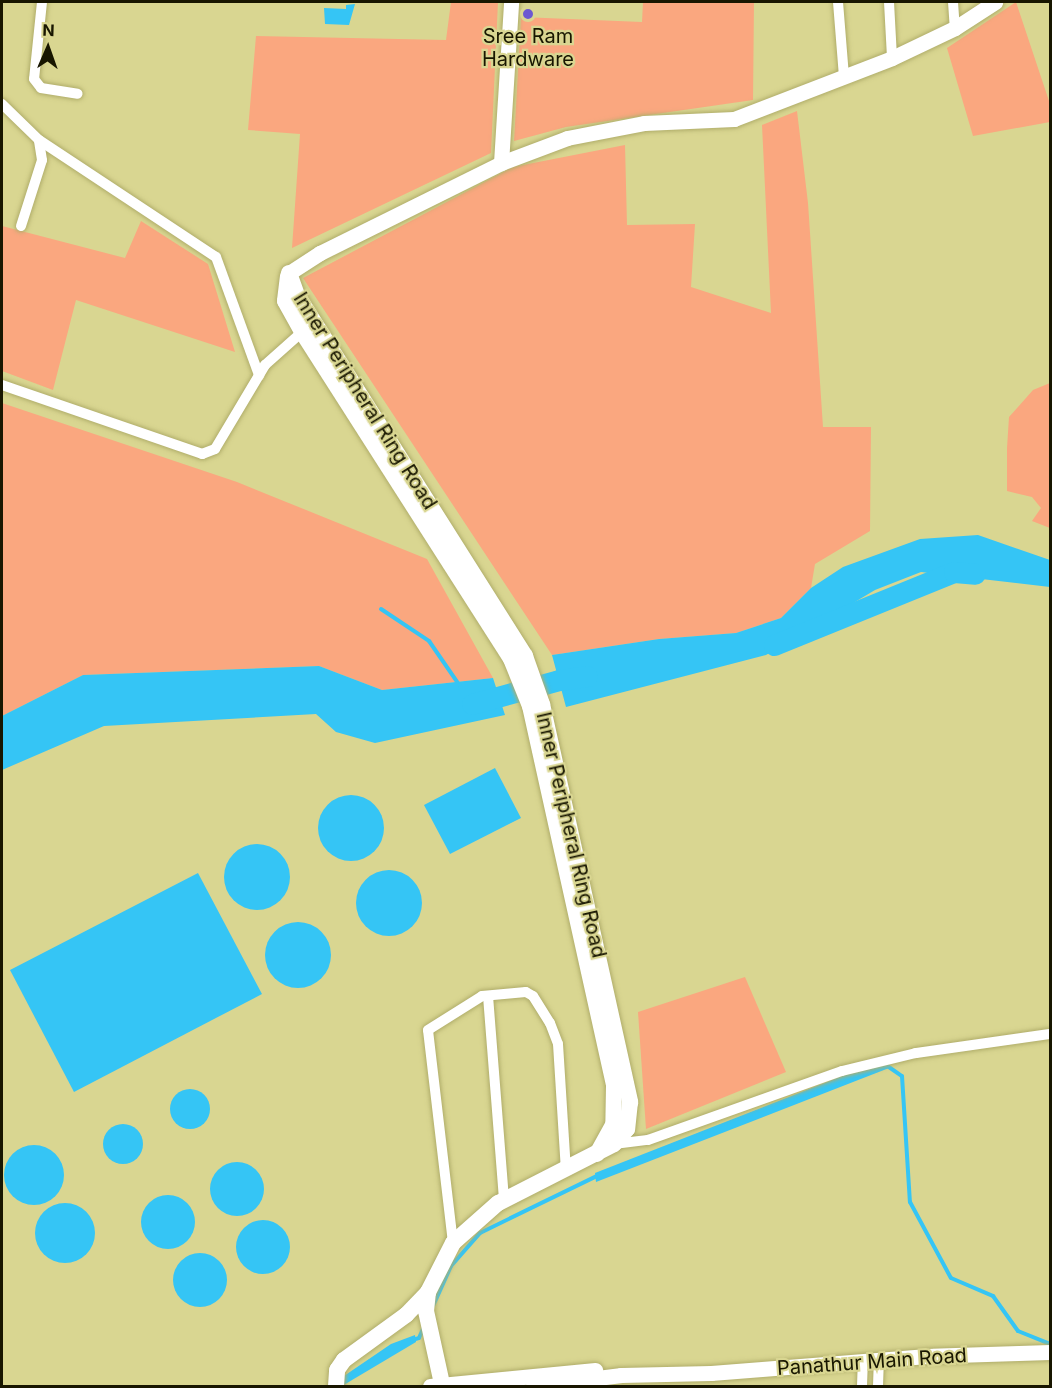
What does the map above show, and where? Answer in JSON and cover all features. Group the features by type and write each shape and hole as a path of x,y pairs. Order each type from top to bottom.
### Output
{"main road":[{"name":"Inner Peripheral Ring Road","path":"289,273 291,298 302,332 518,658"},
{"name":"Inner Peripheral Ring Road","path":"291,298 518,658 536,705 630,1102 627,1129 614,1144"},
{"name":"Inner Peripheral Ring Road","path":"536,705 617,1108 613,1125 597,1154"},
{"path":"336,1384 337,1370 344,1360 406,1315 428,1293 453,1243 504,1201 614,1144"},
{"path":"428,1293 428,1318 436,1385"}],"street":[{"path":"42,2 34,79 42,88 78,94"},
{"path":"501,163 511,2"},
{"path":"838,2 843,76"},
{"path":"889,2 892,58"},
{"path":"953,2 955,28"},
{"path":"289,273 320,253 501,163 578,135 644,123 734,119 892,58 955,28 995,2"},
{"path":"2,104 39,140 216,257 259,375"},
{"path":"21,226 42,160 39,140"},
{"path":"2,385 202,454 215,449 265,365 302,332"},
{"path":"453,1243 428,1030 488,996 530,993 550,1023 558,1044 566,1170"},
{"path":"488,996 504,1201"},
{"path":"614,1144 656,1137 842,1071 916,1053 1050,1034"},
{"name":"Panathur Main Road","path":"533,1386 621,1375 711,1373 879,1360 1050,1352"},
{"path":"878,1386 879,1360"},
{"path":"862,1362 862,1386"},
{"name":"Panathur Main Road","path":"436,1385 608,1369 621,1375"}],"shaded area":[{"path":"451,2 498,2 491,153 292,248 300,134 248,130 256,36 446,40"},
{"path":"643,2 754,2 753,100 566,127 514,141 521,17 642,22"},
{"path":"1016,2 1050,104 1050,122 973,136 947,48"},
{"path":"797,111 808,203 823,427 871,427 870,531 815,564 811,588 781,618 736,633 659,639 552,655 303,278 513,167 625,145 627,225 695,224 691,287 771,313 762,125"},
{"path":"141,221 208,264 235,352 76,300 53,390 2,371 2,226 125,258"},
{"path":"1050,383 1050,528 1032,521 1041,508 1032,497 1007,491 1007,448 1009,417 1033,390"},
{"path":"2,403 237,482 427,559 493,678 382,690 319,666 83,675 2,716"},
{"path":"745,977 786,1072 646,1129 638,1012"}],"water":[{"path":"355,4 349,25 325,24 324,8 346,9 346,5"},
{"path":"978,535 1050,560 1050,587 921,572 875,590 766,655 566,707 552,655 659,639 736,633 781,618 811,588 843,567 920,539"},
{"path":"319,666 382,690 493,678 505,715 375,743 336,732 316,714 104,726 2,770 2,716 83,675"},
{"path":"495,768 521,818 450,854 424,805"},
{"path":"351,795 364,797 374,805 382,815 384,828 382,841 374,851 364,859 351,861 338,859 328,851 320,841 318,828 320,815 328,805 338,797"},
{"path":"257,844 270,846 280,854 288,864 290,877 288,890 280,900 270,908 257,910 244,908 234,900 226,890 224,877 226,864 234,854 244,846"},
{"path":"389,870 402,872 412,880 420,890 422,903 420,916 412,926 402,934 389,936 376,934 366,926 358,916 356,903 358,890 366,880 376,872"},
{"path":"198,873 262,994 74,1092 10,970"},
{"path":"298,922 311,924 326,937 331,955 329,968 316,983 298,988 285,986 270,973 265,955 267,942 280,927"},
{"path":"888,1058 889,1068 596,1182 595,1173"},
{"path":"190,1089 198,1090 204,1095 209,1101 209,1117 204,1123 198,1128 190,1129 182,1128 176,1123 171,1117 170,1109 171,1101 176,1095 182,1090"},
{"path":"123,1124 131,1125 137,1130 142,1136 142,1152 137,1158 131,1163 123,1164 115,1163 109,1158 104,1152 103,1144 104,1136 109,1130 115,1125"},
{"path":"34,1145 55,1154 64,1175 55,1196 34,1205 13,1196 4,1175 13,1154"},
{"path":"237,1162 247,1164 256,1170 262,1179 264,1189 262,1199 256,1208 247,1214 237,1216 227,1214 218,1208 212,1199 210,1189 212,1179 218,1170 227,1164"},
{"path":"168,1195 178,1197 187,1203 193,1212 195,1222 193,1232 187,1241 178,1247 168,1249 158,1247 149,1241 143,1232 141,1222 143,1212 149,1203 158,1197"},
{"path":"65,1203 86,1212 95,1233 86,1254 65,1263 44,1254 35,1233 44,1212"},
{"path":"263,1220 273,1222 282,1228 288,1237 290,1247 288,1257 282,1266 273,1272 263,1274 253,1272 244,1266 238,1257 236,1247 238,1237 244,1228 253,1222"},
{"path":"200,1253 210,1255 219,1261 225,1270 227,1280 225,1290 219,1299 210,1305 200,1307 190,1305 181,1299 175,1290 173,1280 175,1270 181,1261 190,1255"},
{"path":"415,1335 416,1342 342,1386 341,1378 391,1344"}],"waterway":[{"path":"774,645 954,572 975,574"},
{"path":"381,609 429,641 460,686"},
{"path":"472,704 559,680 587,676"},
{"path":"886,1065 902,1076 910,1202 951,1278 993,1296 1018,1331 1050,1344"},
{"path":"433,1306 451,1266 480,1233 599,1175"},
{"path":"412,1340 419,1338 424,1327"}],"place":[{"name":"Sree Ram Hardware","path":"528,14"}]}
